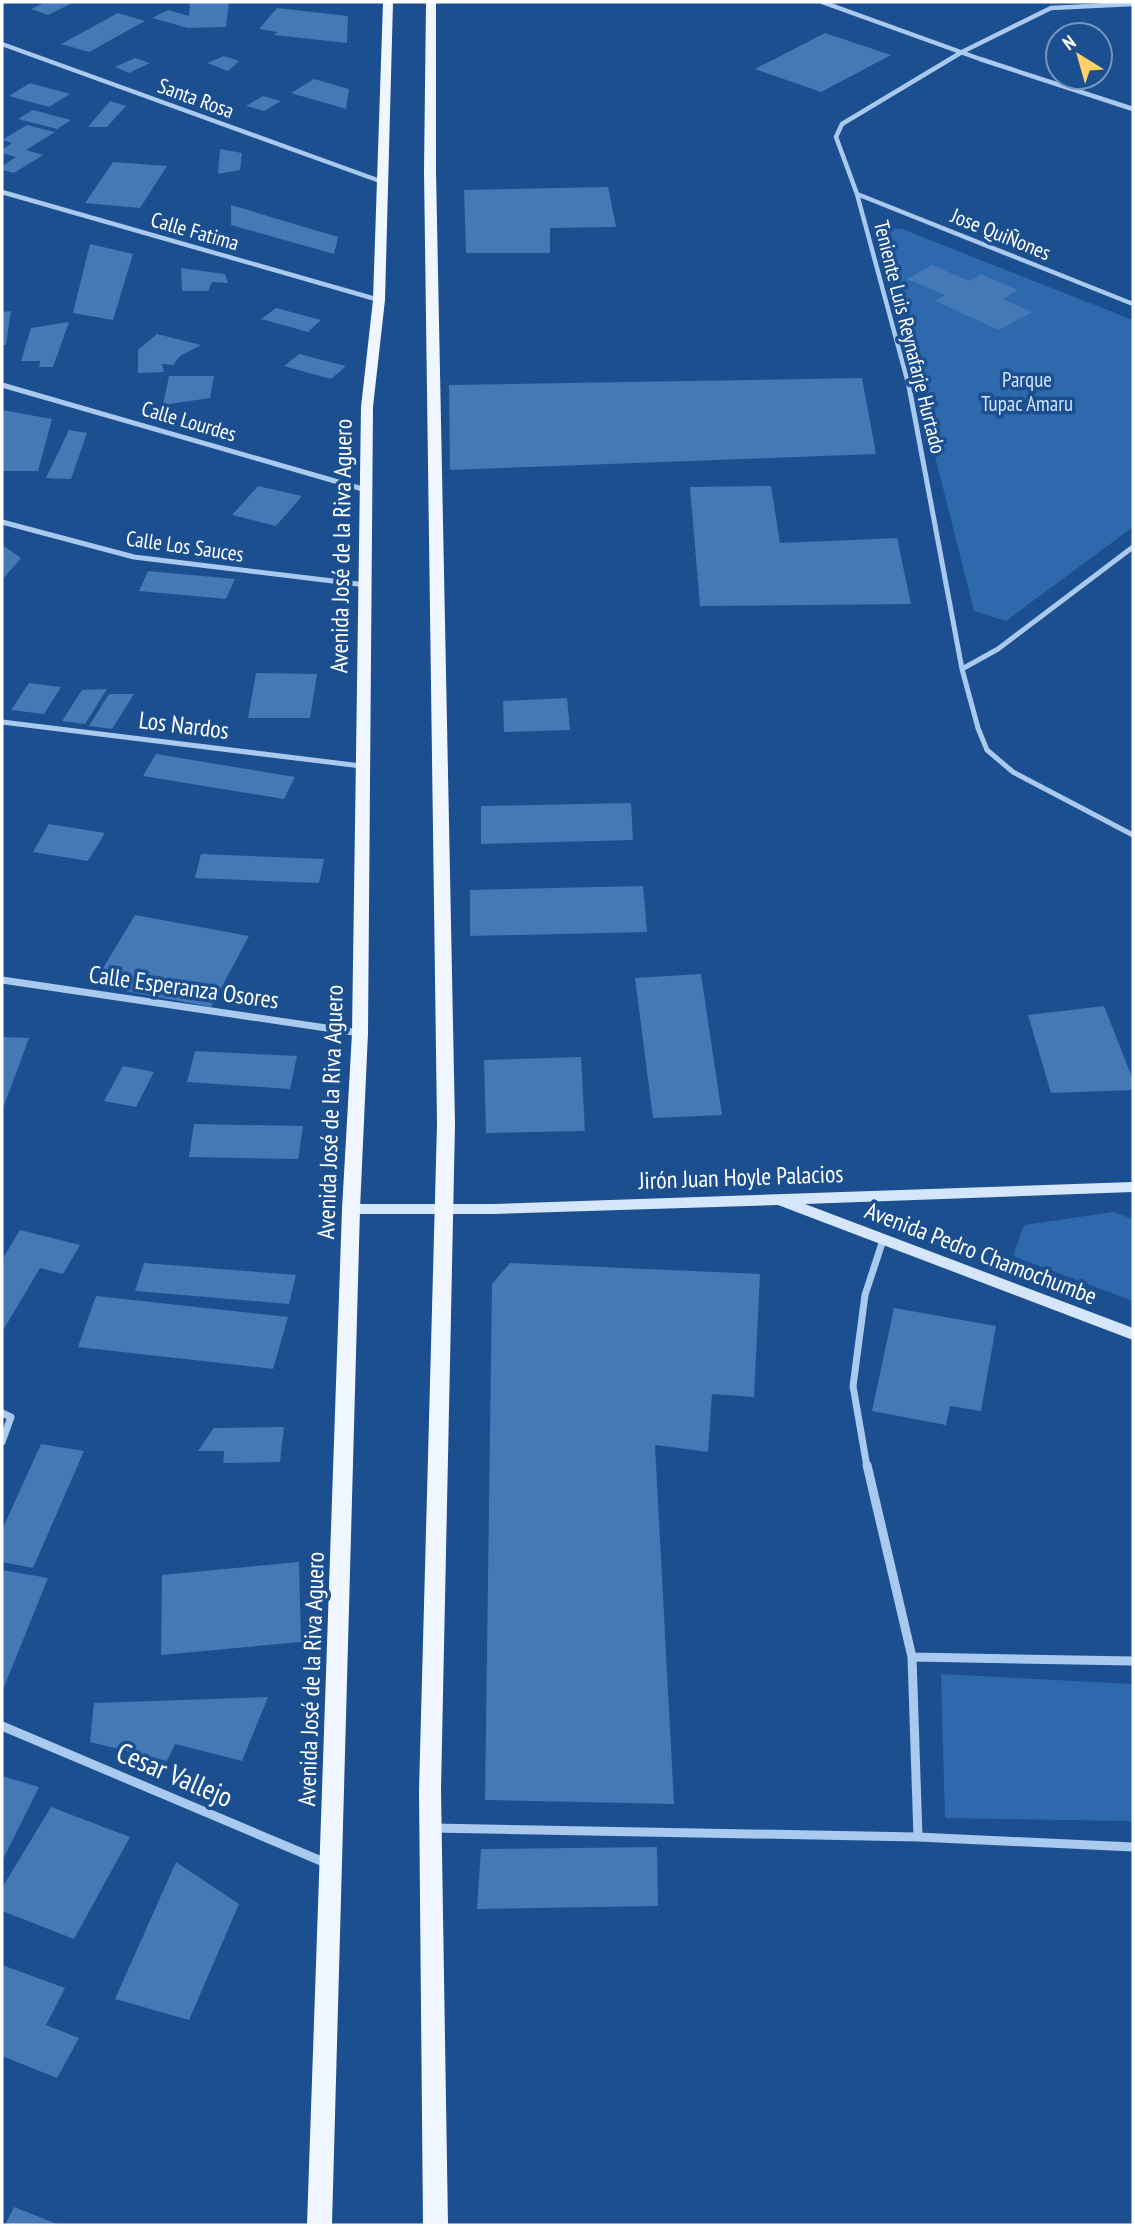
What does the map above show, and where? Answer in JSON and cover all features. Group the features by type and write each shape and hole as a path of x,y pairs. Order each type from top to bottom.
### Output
{"main road":[{"name":"Avenida José de la Riva Aguero","path":"319,2225 351,1209 360,1033 367,407 379,300 380,181 388,2"},
{"path":"431,2 430,171 446,1209 430,1828 436,2225"}],"street":[{"path":"822,2 1133,109"},
{"name":"Teniente Luis Reynafarje Hurtado","path":"1133,4 1051,8 962,52 842,124 836,137 857,194 912,397 962,670 987,750 1013,772 1133,835"},
{"name":"Santa Rosa","path":"2,44 380,181"},
{"name":"Calle Fatima","path":"2,192 379,300"},
{"name":"Jose QuiÑones","path":"857,194 1133,304"},
{"name":"Calle Lourdes","path":"2,384 366,490"},
{"name":"Calle Los Sauces","path":"2,522 134,557 366,585"},
{"path":"962,670 998,649 1133,547"},
{"name":"Los Nardos","path":"2,722 361,766"},
{"name":"Calle Esperanza Osores","path":"2,980 360,1033"},
{"name":"Jirón Juan Hoyle Palacios","path":"351,1209 446,1209 1130,1189"},
{"name":"Avenida Pedro Chamochumbe","path":"775,1198 1133,1334"},
{"path":"883,1240 865,1295 853,1386 865,1459 912,1657 918,1838"},
{"path":"2,1413 11,1417 2,1442"},
{"path":"912,1657 1133,1661"},
{"name":"Cesar Vallejo","path":"2,1726 330,1865"},
{"path":"430,1828 918,1838 1133,1847"}],"green space":[{"name":"Parque Tupac Amaru","path":"887,228 902,229 1133,320 1133,527 1006,621 974,611 879,234"},
{"path":"1113,1212 1133,1219 1133,1301 1013,1256 1024,1225"},
{"path":"941,1674 1133,1684 1133,1821 945,1818"}],"building":[{"path":"46,2 74,2 48,15 31,9"},
{"path":"190,2 229,2 226,27 188,28 152,18 168,10 189,16"},
{"path":"277,8 348,16 347,43 274,35 277,32 259,29"},
{"path":"118,13 145,21 89,52 61,44"},
{"path":"825,33 891,55 821,92 755,69"},
{"path":"224,56 239,61 228,71 207,63"},
{"path":"135,58 150,63 129,73 115,67"},
{"path":"314,79 349,89 346,109 291,93"},
{"path":"30,83 70,94 49,107 9,96"},
{"path":"263,96 281,101 264,111 246,106"},
{"path":"110,101 126,106 107,127 88,127"},
{"path":"33,110 71,120 57,129 18,119"},
{"path":"27,125 55,132 26,150 43,155 14,173 2,170 2,166 16,157 2,153 2,150 12,143 2,140"},
{"path":"220,149 242,153 240,170 218,174"},
{"path":"113,162 167,166 140,208 85,203"},
{"path":"608,187 616,227 550,228 550,253 466,253 464,190"},
{"path":"231,205 338,237 334,254 231,225"},
{"path":"90,244 133,254 113,320 73,313"},
{"path":"932,265 969,281 981,274 1018,290 1003,299 1032,312 999,330 935,301 945,295 907,279"},
{"path":"181,268 225,274 228,283 212,282 208,291 182,291"},
{"path":"276,308 321,320 308,332 261,319"},
{"path":"11,311 6,345 2,345 2,312"},
{"path":"69,322 53,367 39,367 40,361 21,361 31,328"},
{"path":"157,334 201,345 180,356 173,365 162,364 164,372 138,373 138,350"},
{"path":"299,354 346,366 331,379 284,366"},
{"path":"169,376 214,376 210,398 163,405"},
{"path":"862,378 876,454 450,470 449,385"},
{"path":"2,410 52,419 38,471 2,471"},
{"path":"69,430 87,433 71,479 46,478"},
{"path":"258,486 302,496 276,526 232,515"},
{"path":"771,486 780,543 897,538 911,604 700,606 690,487"},
{"path":"2,545 21,558 2,580"},
{"path":"148,571 235,579 226,599 139,591"},
{"path":"256,673 317,674 310,718 248,718"},
{"path":"29,683 61,687 44,714 11,710"},
{"path":"107,689 85,724 62,721 82,690"},
{"path":"109,694 134,694 112,729 89,726"},
{"path":"567,698 570,730 504,732 503,701"},
{"path":"156,754 295,777 284,799 143,776"},
{"path":"631,803 633,840 481,844 481,806"},
{"path":"49,824 105,833 88,861 33,852"},
{"path":"201,854 324,859 319,883 195,878"},
{"path":"643,886 647,932 470,936 470,890"},
{"path":"135,915 249,936 211,1007 93,985"},
{"path":"701,974 722,1115 653,1118 635,978"},
{"path":"1104,1006 1133,1080 1133,1090 1051,1093 1028,1015"},
{"path":"2,1037 29,1038 2,1111"},
{"path":"195,1051 297,1056 290,1089 187,1082"},
{"path":"581,1057 585,1131 486,1133 484,1060"},
{"path":"123,1066 154,1072 136,1107 104,1101"},
{"path":"194,1124 303,1126 298,1159 189,1157"},
{"path":"20,1230 80,1245 63,1274 40,1268 2,1332 2,1260"},
{"path":"144,1263 296,1275 289,1304 135,1291"},
{"path":"510,1263 760,1274 754,1397 712,1394 708,1452 655,1445 674,1804 485,1800 492,1284"},
{"path":"96,1296 288,1317 273,1369 78,1347"},
{"path":"894,1308 996,1326 981,1411 950,1406 946,1425 872,1411"},
{"path":"284,1427 280,1462 223,1463 224,1451 198,1451 214,1428"},
{"path":"41,1444 84,1451 33,1568 2,1562 2,1530"},
{"path":"299,1562 301,1642 161,1655 162,1575"},
{"path":"2,1570 48,1578 2,1692"},
{"path":"268,1697 242,1761 175,1744 167,1761 90,1742 94,1703"},
{"path":"2,1776 39,1787 2,1861"},
{"path":"51,1807 130,1837 74,1939 2,1911 2,1888"},
{"path":"657,1847 658,1906 477,1909 481,1849"},
{"path":"176,1862 239,1904 189,2020 115,1999"},
{"path":"2,1965 65,1988 46,2025 79,2038 57,2078 2,2056"},
{"path":"14,2207 60,2225 5,2225"}]}
